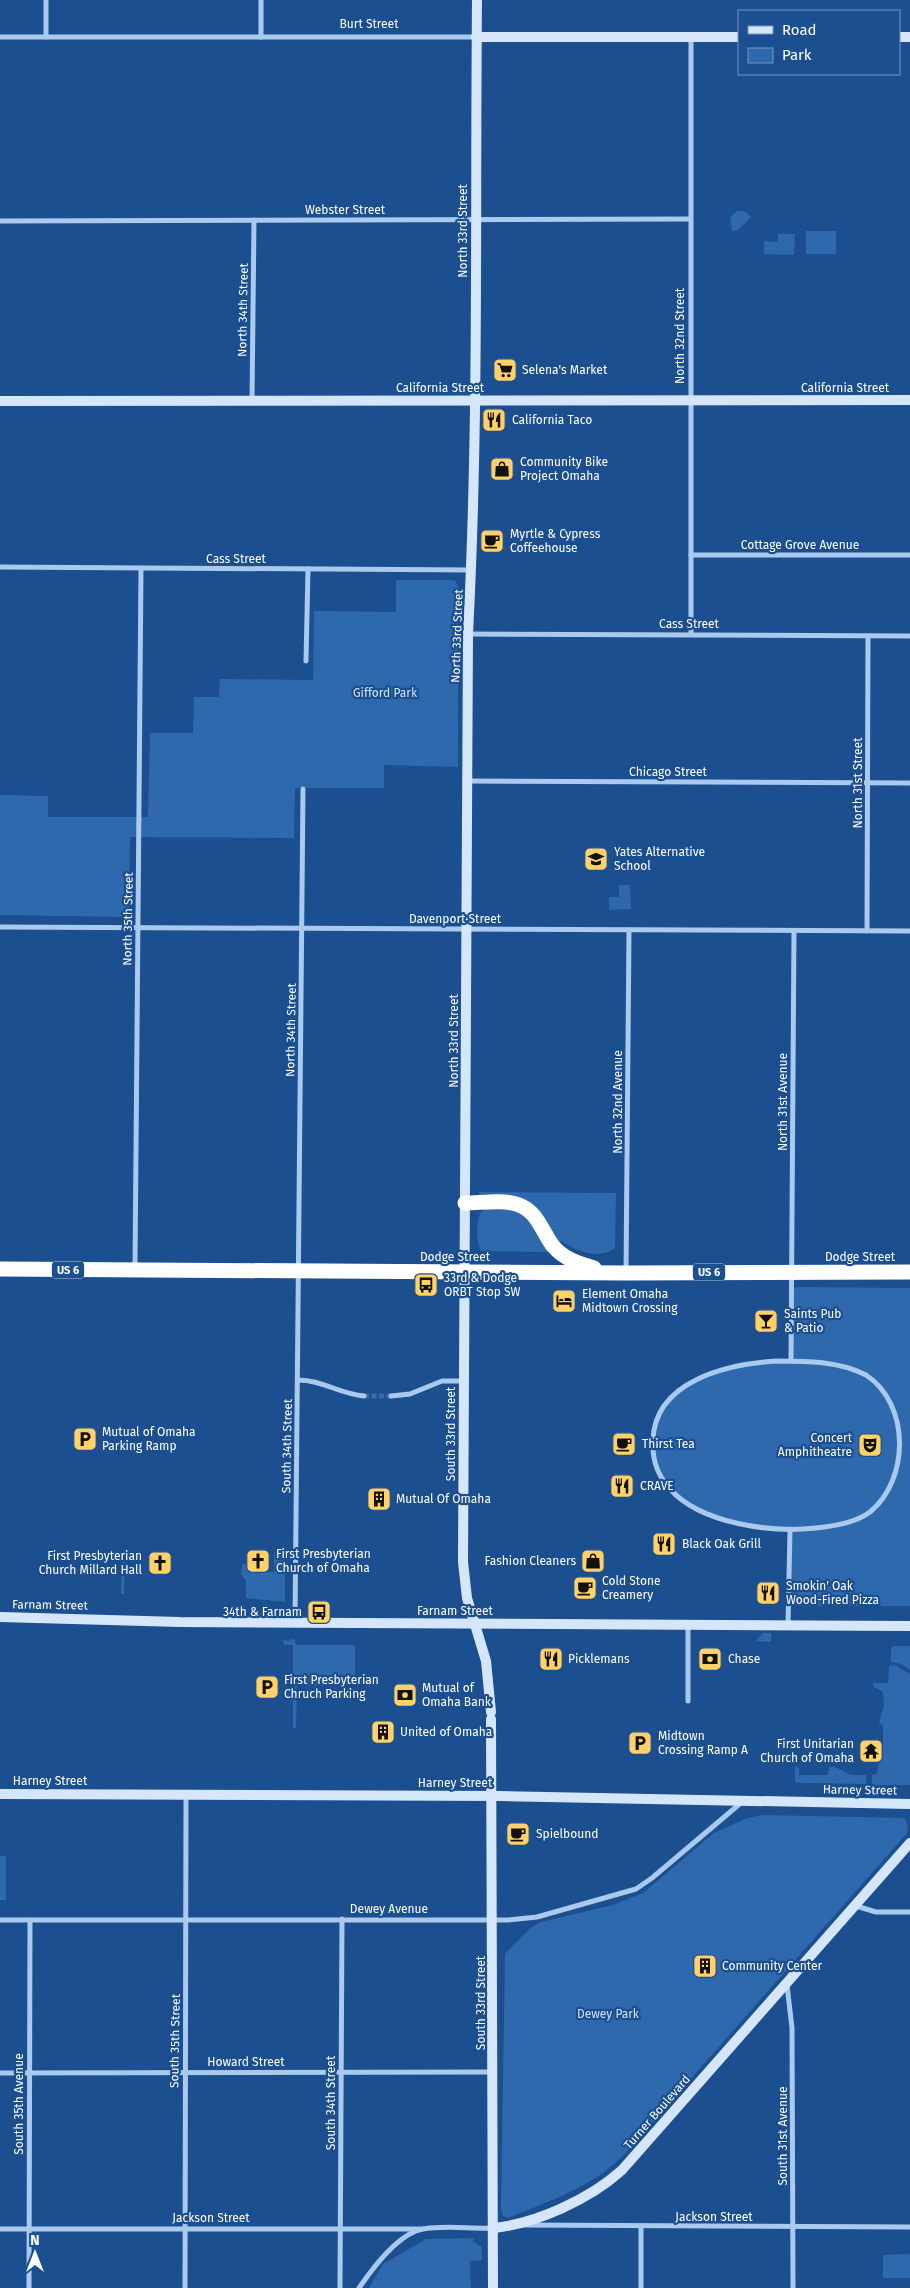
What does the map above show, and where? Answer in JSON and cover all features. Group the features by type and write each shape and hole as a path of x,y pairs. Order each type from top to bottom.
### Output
{"highway":[{"path":"465,1202 507,1202 523,1207 537,1219 553,1246 567,1258 586,1266 619,1273"},
{"name":"Dodge Street","path":"0,1269 619,1273 910,1272"},
{"name":"US 6","path":"870,1272 910,1278"}],"street":[{"path":"46,0 46,37"},
{"path":"261,0 261,37"},
{"name":"North 33rd Street","path":"465,1272 468,634 472,570 477,0"},
{"name":"Burt Street","path":"0,37 738,37"},
{"name":"North 32nd Street","path":"691,37 691,634"},
{"name":"Webster Street","path":"0,221 690,219"},
{"name":"North 34th Street","path":"252,401 254,220"},
{"name":"California Street","path":"0,401 910,400"},
{"name":"Cottage Grove Avenue","path":"691,555 910,554"},
{"name":"Cass Street","path":"0,567 472,570"},
{"name":"North 35th Street","path":"135,1270 141,568"},
{"path":"306,661 308,569"},
{"name":"Cass Street","path":"468,634 910,636"},
{"name":"North 31st Street","path":"867,931 868,636"},
{"name":"Chicago Street","path":"468,781 910,784"},
{"name":"North 34th Street","path":"300,1271 303,789"},
{"name":"Davenport Street","path":"0,927 910,931"},
{"name":"North 32nd Avenue","path":"619,1273 630,931"},
{"name":"North 31st Avenue","path":"791,1272 794,931"},
{"name":"South 34th Street","path":"295,1622 300,1271"},
{"name":"South 33rd Street","path":"465,1272 463,1576 467,1598 486,1661 492,1716 493,2288"},
{"path":"791,1272 791,1361"},
{"path":"770,1361 791,1361 820,1362 844,1367 866,1375 888,1394 899,1412 904,1430 905,1448 902,1468 894,1485 883,1500 871,1511 856,1519 837,1525 790,1529 763,1527 732,1521 709,1514 686,1503 663,1480 655,1462 652,1444 655,1423 661,1410 670,1398 690,1383 730,1368 770,1361"},
{"path":"298,1380 316,1382 341,1392 364,1396"},
{"path":"391,1396 410,1394 442,1382 464,1381"},
{"path":"788,1625 790,1529"},
{"name":"Farnam Street","path":"0,1617 180,1622 910,1626"},
{"path":"688,1624 688,1701"},
{"name":"Harney Street","path":"0,1794 492,1796 910,1804"},
{"name":"South 35th Street","path":"185,2288 186,1795"},
{"name":"Dewey Avenue","path":"0,1920 508,1920 537,1917 636,1889 652,1878 742,1801"},
{"name":"Turner Boulevard","path":"359,2288 391,2250 404,2238 422,2229 493,2228 517,2225 579,2199 607,2182 622,2170 910,1843"},
{"path":"856,1906 876,1912 910,1912"},
{"name":"South 34th Street","path":"340,2288 342,1919"},
{"name":"South 35th Avenue","path":"29,2288 30,1920"},
{"name":"South 31st Avenue","path":"787,1984 792,2028 793,2288"},
{"name":"Howard Street","path":"0,2073 493,2072"},
{"name":"Jackson Street","path":"517,2225 910,2227"},
{"path":"641,2227 641,2288"},
{"name":"Jackson Street","path":"0,2229 422,2229"}],"green space":[{"path":"737,211 745,211 751,217 738,230 732,231 730,217"},
{"path":"806,231 836,231 836,254 806,254"},
{"path":"778,234 795,234 794,255 764,254 764,241 778,242"},
{"name":"Gifford Park","path":"396,580 450,580 456,581 458,587 458,767 384,765 384,788 295,788 294,838 130,837 129,917 0,915 0,795 48,796 48,817 148,817 150,733 193,733 194,697 219,697 220,679 313,680 314,611 396,612"},
{"path":"619,885 630,885 631,909 609,910 609,897 619,897"},
{"path":"479,1192 616,1193 615,1248 609,1252 595,1254 580,1251 561,1241 557,1244 541,1217 480,1197"},
{"path":"480,1206 521,1209 551,1252 481,1251 477,1230 480,1213 483,1210"},
{"path":"791,1287 910,1288 910,1606 789,1606 790,1529 753,1526 700,1510 666,1484 653,1452 658,1416 682,1388 730,1368 791,1360"},
{"path":"122,1551 125,1555 124,1594 121,1594"},
{"path":"274,1552 285,1552 285,1602 246,1598 246,1581 241,1574 242,1564 261,1564 262,1572 274,1572"},
{"path":"763,1633 771,1633 771,1642 756,1641"},
{"path":"290,1639 295,1640 296,1645 355,1645 355,1686 297,1686 296,1728 293,1728 293,1645 284,1645 283,1640 289,1641"},
{"path":"894,1646 910,1646 910,1670 901,1664 891,1662 891,1648"},
{"path":"895,1665 910,1674 910,1785 872,1785 872,1775 877,1774 880,1758 883,1758 883,1725 879,1724 884,1704 883,1692 873,1686 873,1683 888,1683 889,1666"},
{"path":"795,1767 799,1768 799,1775 828,1775 829,1767 835,1767 851,1775 866,1775 866,1784 795,1782"},
{"name":"Dewey Park","path":"761,1815 905,1818 908,1827 907,1833 622,2157 610,2168 568,2193 508,2218 503,2216 501,2208 505,1954 532,1927 541,1922 613,1905 643,1893 714,1833 745,1819"},
{"path":"0,1856 6,1856 6,1900 0,1900"},
{"path":"475,2238 472,2241 482,2247 482,2260 470,2261 471,2288 369,2288 383,2264 426,2239"},
{"path":"910,2254 910,2278 883,2278 883,2255"}],"tunnel":[{"path":"364,1396 391,1396"}],"place":[{"name":"Selena's Market","path":"505,370"},
{"name":"California Taco","path":"494,420"},
{"name":"Community Bike Project Omaha","path":"502,469"},
{"name":"Myrtle & Cypress Coffeehouse","path":"492,541"},
{"name":"Yates Alternative School","path":"596,859"},
{"name":"33rd & Dodge ORBT Stop SW","path":"426,1285"},
{"name":"Element Omaha Midtown Crossing","path":"564,1301"},
{"name":"Saints Pub & Patio","path":"766,1321"},
{"name":"Mutual of Omaha Parking Ramp","path":"85,1439"},
{"name":"Thirst Tea","path":"624,1444"},
{"name":"Concert Amphitheatre","path":"870,1445"},
{"name":"CRAVE","path":"622,1486"},
{"name":"Mutual Of Omaha","path":"379,1499"},
{"name":"Black Oak Grill","path":"664,1544"},
{"name":"First Presbyterian Church of Omaha","path":"258,1561"},
{"name":"Fashion Cleaners","path":"593,1561"},
{"name":"First Presbyterian Church Millard Hall","path":"160,1563"},
{"name":"Cold Stone Creamery","path":"585,1588"},
{"name":"Smokin' Oak Wood-Fired Pizza","path":"768,1593"},
{"name":"34th & Farnam","path":"319,1612"},
{"name":"Picklemans","path":"551,1659"},
{"name":"Chase","path":"710,1659"},
{"name":"First Presbyterian Chruch Parking","path":"267,1687"},
{"name":"Mutual of Omaha Bank","path":"405,1695"},
{"name":"United of Omaha","path":"383,1732"},
{"name":"Midtown Crossing Ramp A","path":"640,1743"},
{"name":"First Unitarian Church of Omaha","path":"871,1751"},
{"name":"Spielbound","path":"518,1834"},
{"name":"Community Center","path":"705,1966"}]}
